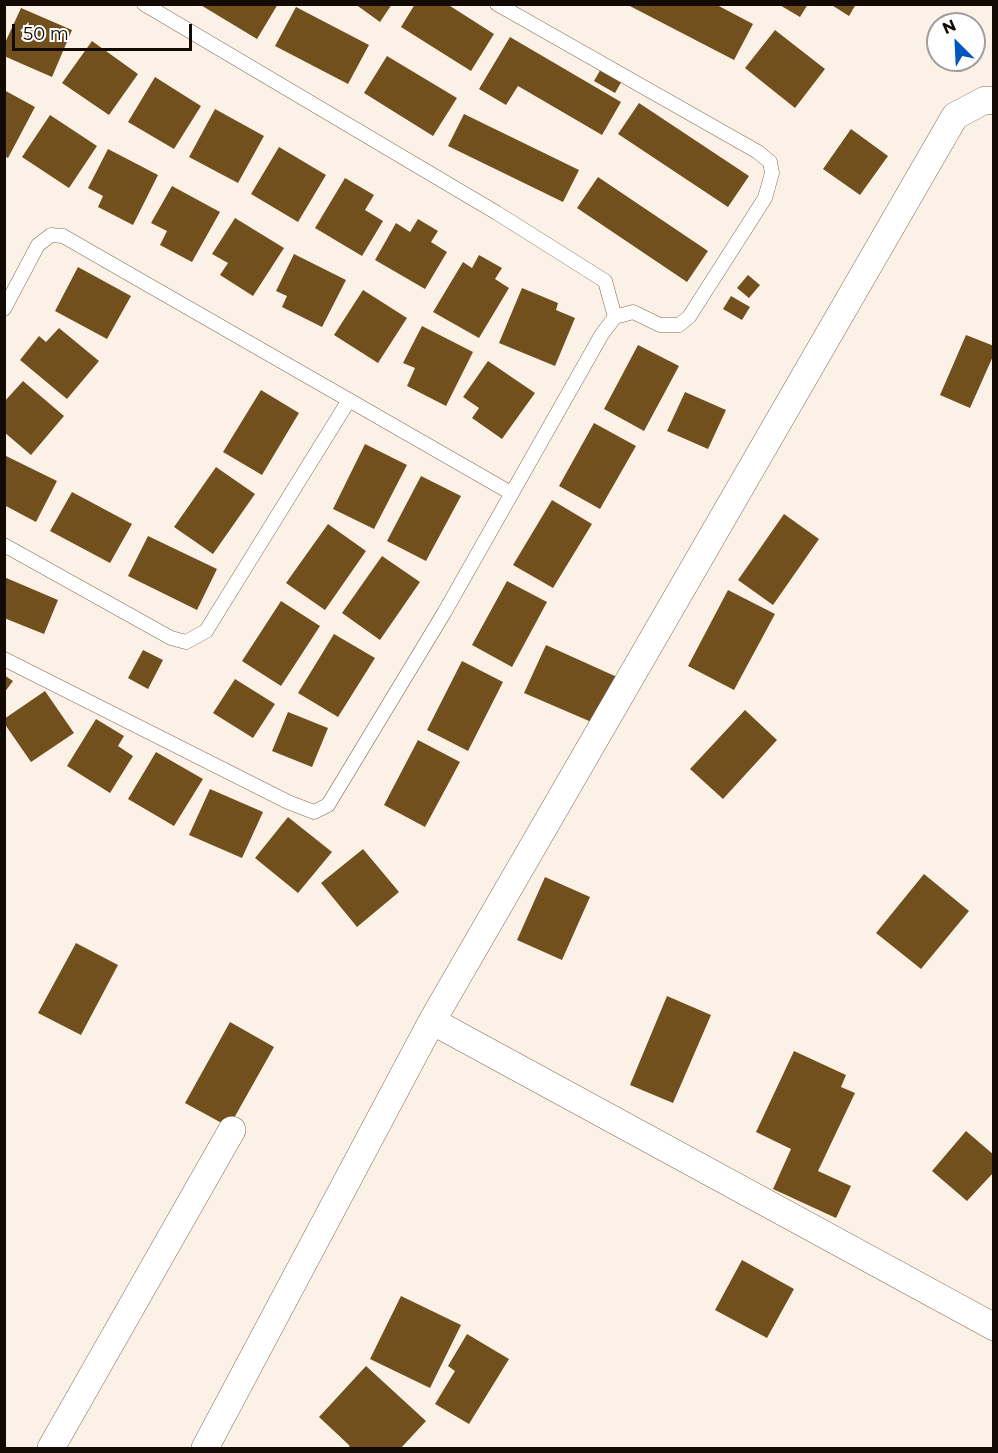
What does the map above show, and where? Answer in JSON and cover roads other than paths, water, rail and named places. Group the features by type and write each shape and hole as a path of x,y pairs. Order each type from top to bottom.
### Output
{"street":[{"path":"205,1449 432,1021 955,116 985,100 993,100"},
{"path":"432,1021 993,1327"},
{"path":"51,1449 232,1130"}],"lane":[{"path":"144,4 498,213 605,281 615,317"},
{"path":"4,659 288,802 314,812 328,805 444,613 602,333 615,317 633,312 660,325 679,325 689,317 765,198 772,173 770,162 758,152 497,4"},
{"path":"4,309 38,245 51,235 63,236 512,493"},
{"path":"4,545 171,638 186,642 206,632 349,400"}]}
